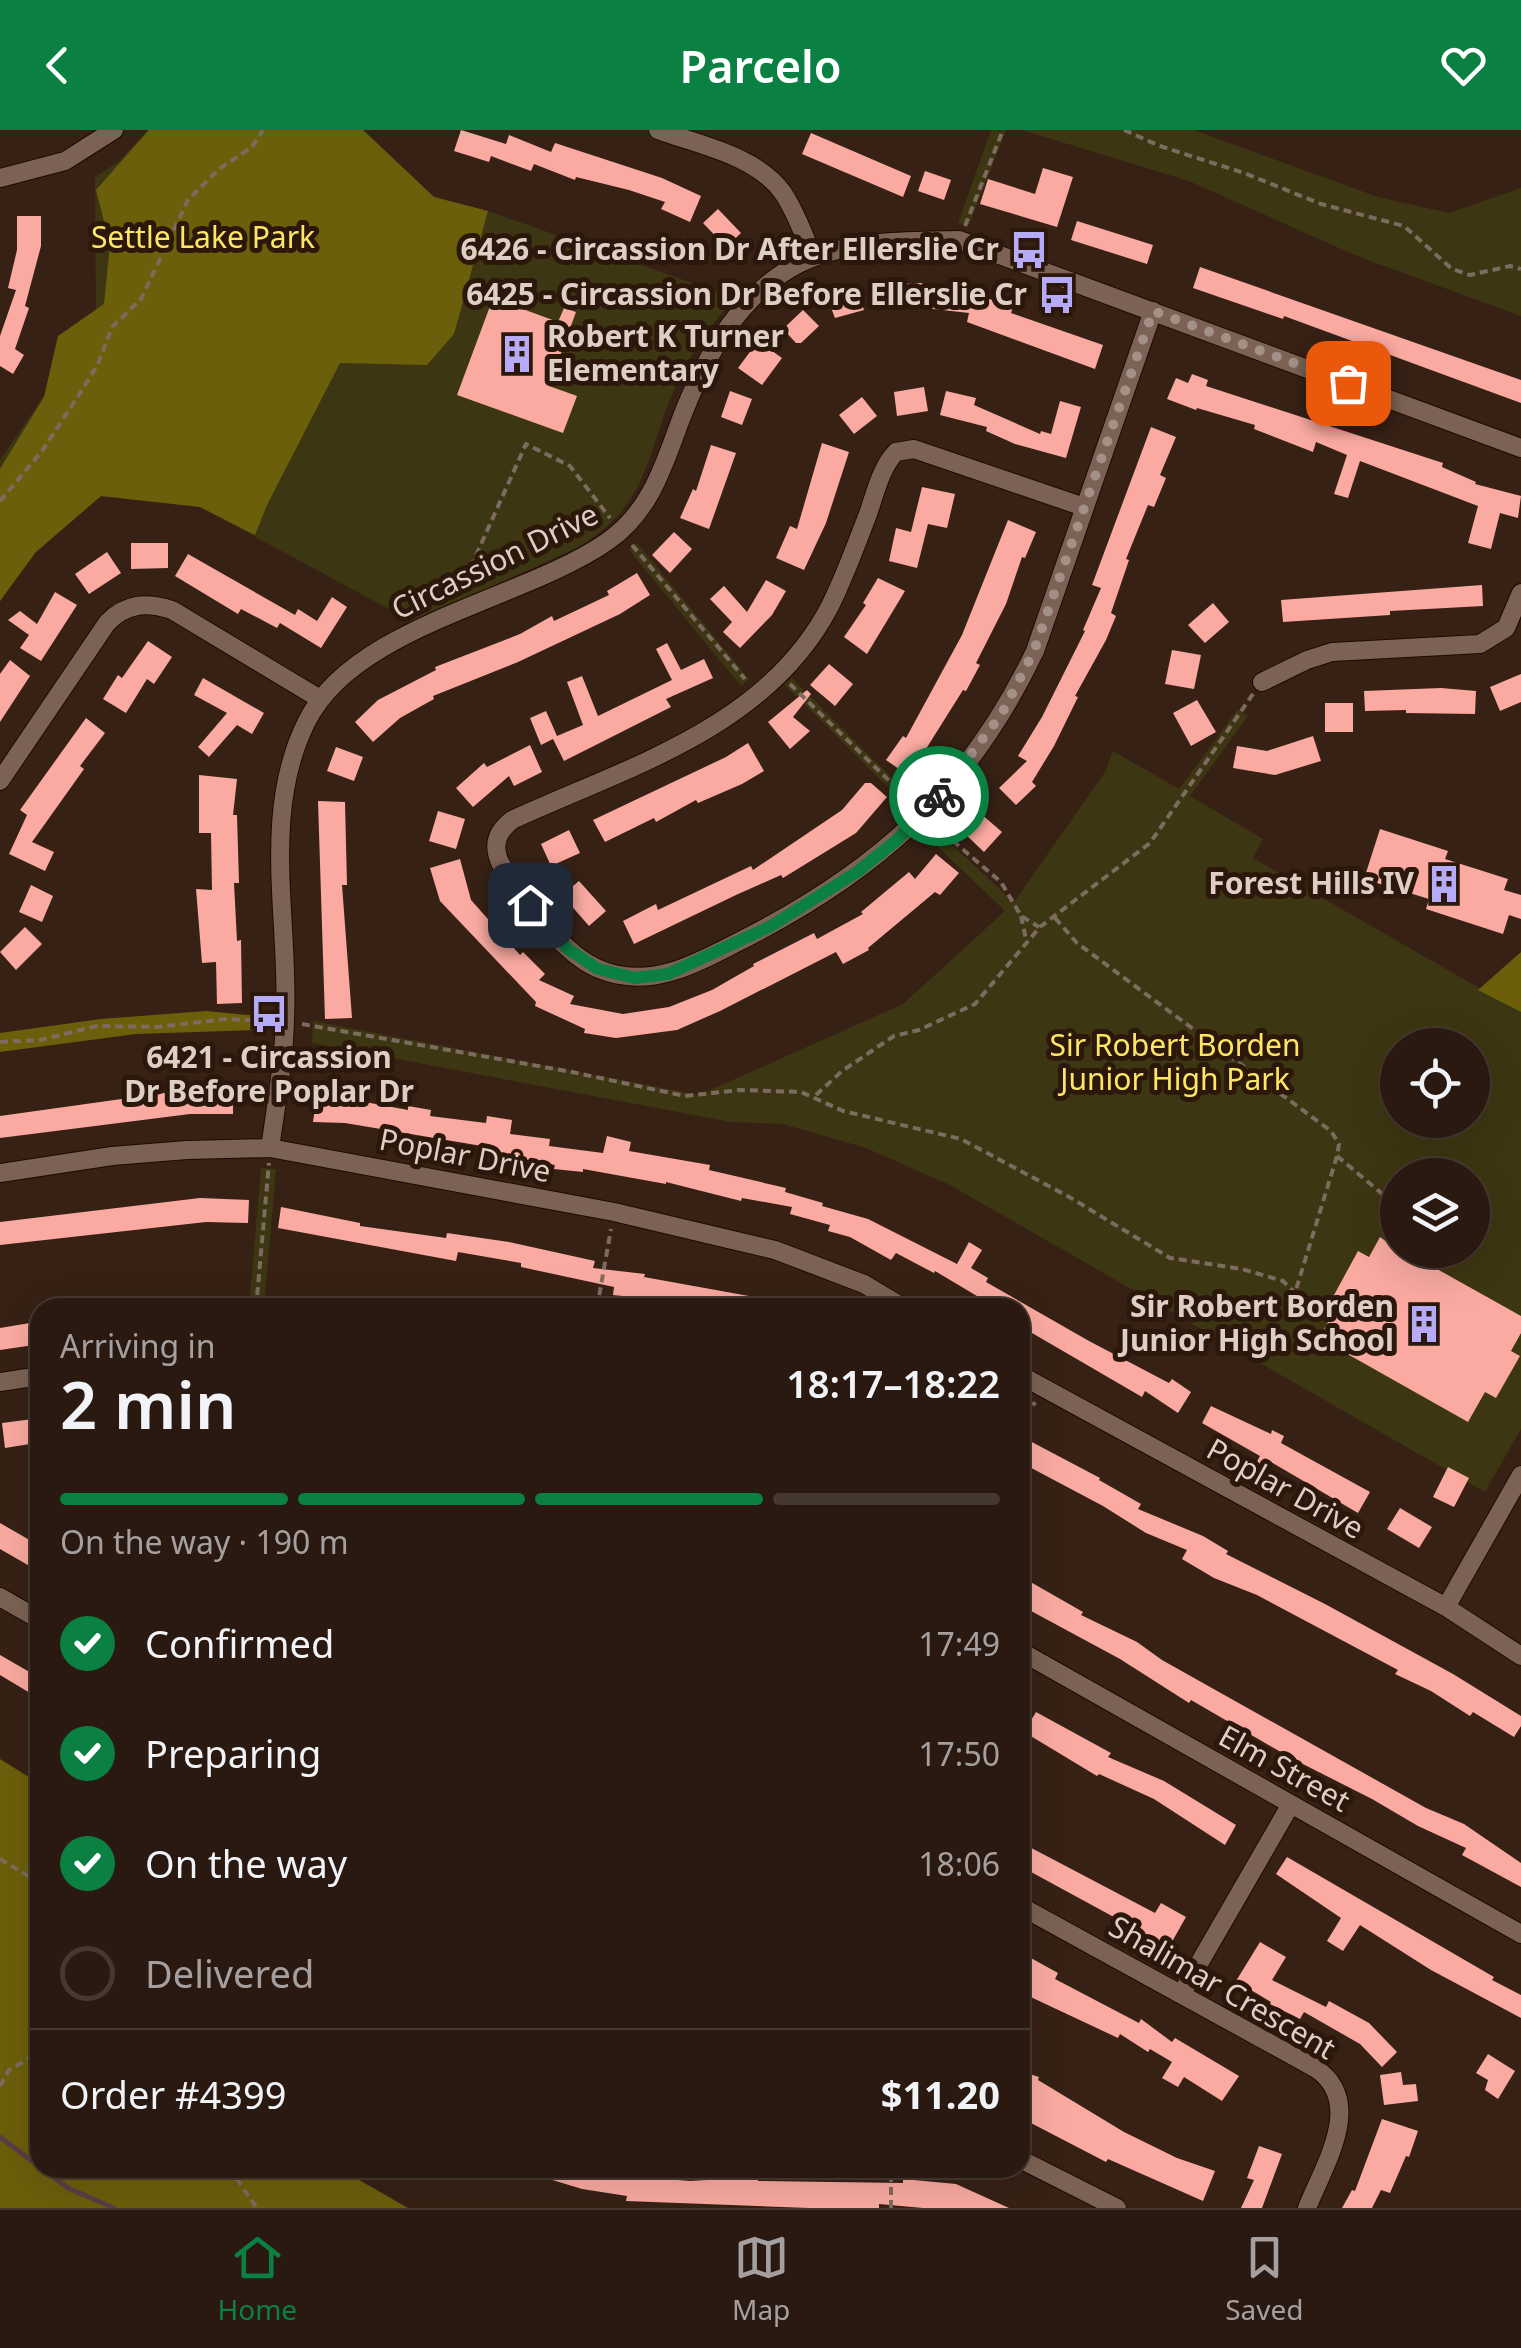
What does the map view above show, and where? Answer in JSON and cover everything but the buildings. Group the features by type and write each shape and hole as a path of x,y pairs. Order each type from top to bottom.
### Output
{"street":[{"path":"0,178 65,161 114,130"},
{"path":"658,130 747,163 766,176 788,200 814,257"},
{"name":"Circassion Drive","path":"270,1148 286,1022 280,878 282,803 294,750 320,699 372,655 573,560 620,532 654,488 694,386 732,321 782,276 814,257 876,243 959,240 1521,448"},
{"path":"1084,506 914,449 896,452 882,475 847,571 828,610 780,673 758,694 696,738 512,820 500,832 495,852 500,867 559,940 582,960 619,976 641,978 668,974 722,951 809,904 878,857 924,815 980,746 1019,684 1034,651 1153,311"},
{"path":"1262,682 1332,652 1472,646 1489,641 1506,628 1521,593"},
{"path":"0,781 106,623 129,607 146,604 172,610 320,699"},
{"name":"Poplar Drive","path":"0,1173 131,1154 270,1148 614,1212 775,1250 821,1265 887,1298"},
{"path":"0,1382 30,1378"},
{"name":"Poplar Drive","path":"1030,1381 1446,1608 1521,1656"},
{"path":"1446,1608 1521,1475"},
{"path":"0,1597 30,1614"},
{"name":"Elm Street","path":"1030,1657 1521,1934"},
{"path":"1182,1993 1290,1804"},
{"name":"Shalimar Crescent","path":"1030,1911 1320,2070 1336,2088 1340,2124 1308,2208"},
{"path":"1030,2164 1118,2208"}],"path":[{"path":"0,502 42,452 80,393 98,364 112,327 140,299 188,200 219,168 252,147 262,130"},
{"path":"959,240 1003,130"},
{"path":"1124,130 1322,204 1404,226 1452,269 1470,275 1510,266 1521,269"},
{"path":"449,617 526,444 570,466 620,532 758,694"},
{"path":"780,673 924,815 1001,882 1021,916 1027,944"},
{"path":"815,1096 842,1071 894,1036 918,1030 974,1004 1040,928 1150,843 1262,682"},
{"path":"1021,916 1040,928"},
{"path":"1055,918 1077,943 1331,1131 1339,1144 1337,1156 1295,1293"},
{"path":"0,1042 40,1040 97,1026 157,1028 226,1019 286,1022 685,1096 740,1090 802,1092 843,1111 961,1139 1071,1198 1170,1258 1242,1269 1283,1281 1306,1314"},
{"path":"257,1298 270,1148"},
{"path":"1337,1156 1380,1192"},
{"path":"599,1298 614,1212"},
{"path":"1030,1411 1043,1388"},
{"path":"0,1858 30,1877"},
{"path":"0,2070 9,2070 30,2058"},
{"path":"0,2086 9,2070"},
{"path":"237,2178 257,2208"},
{"path":"891,2178 891,2208"}],"green space":[{"path":"148,130 363,130 434,197 488,211 735,298 687,363 645,470 622,511 577,548 413,622 200,507 101,496 31,556 0,602 0,460 96,320 95,177 118,162"},
{"name":"Settle Lake Park","path":"149,130 363,130 434,197 488,211 454,334 427,365 340,363 255,535 200,507 101,496 36,552 0,601 0,469 44,397 58,336 104,304 110,245 96,190"},
{"path":"991,130 1006,130 969,225 958,223"},
{"path":"1022,130 1194,130 1378,197 1449,213 1521,188 1521,316 1357,256 1189,181"},
{"path":"637,543 749,679 741,686 629,550"},
{"path":"792,678 916,802 910,809 785,685"},
{"name":"Sir Robert Borden Junior High Park","path":"1238,709 1248,716 1190,796 1263,839 1253,858 1521,1012 1521,1429 1485,1492 950,1185 866,1148 783,1124 731,1122 312,1043 313,1021 699,1095 903,1004 1005,911 936,845 943,837 1014,902 1105,772 1113,751 1179,789"},
{"path":"1521,952 1521,1012 1478,990"},
{"path":"206,1011 258,1016 257,1030 136,1034 0,1052 0,1033 101,1019"},
{"path":"261,1168 276,1169 265,1298 250,1298"},
{"path":"0,1759 30,1778 30,2178 358,2178 408,2208 0,2208"}],"waterway":[{"path":"0,2137 30,2160"},
{"path":"55,2178 114,2208"}],"way so far":[{"path":"939,796 1001,715 1034,651 1153,311 1348,383"}],"place":[{"name":"6426 - Circassion Dr After Ellerslie Cr","path":"1029,250"},
{"name":"6425 - Circassion Dr Before Ellerslie Cr","path":"1057,295"},
{"name":"Robert K Turner Elementary","path":"517,354"},
{"name":"Forest Hills IV","path":"1444,884"},
{"name":"6421 - Circassion Dr Before Poplar Dr","path":"269,1014"},
{"name":"Sir Robert Borden Junior High School","path":"1424,1324"}],"route":[{"path":"530,905 568,949 598,969 635,978 668,974 722,951 809,904 878,857 939,796"}]}
